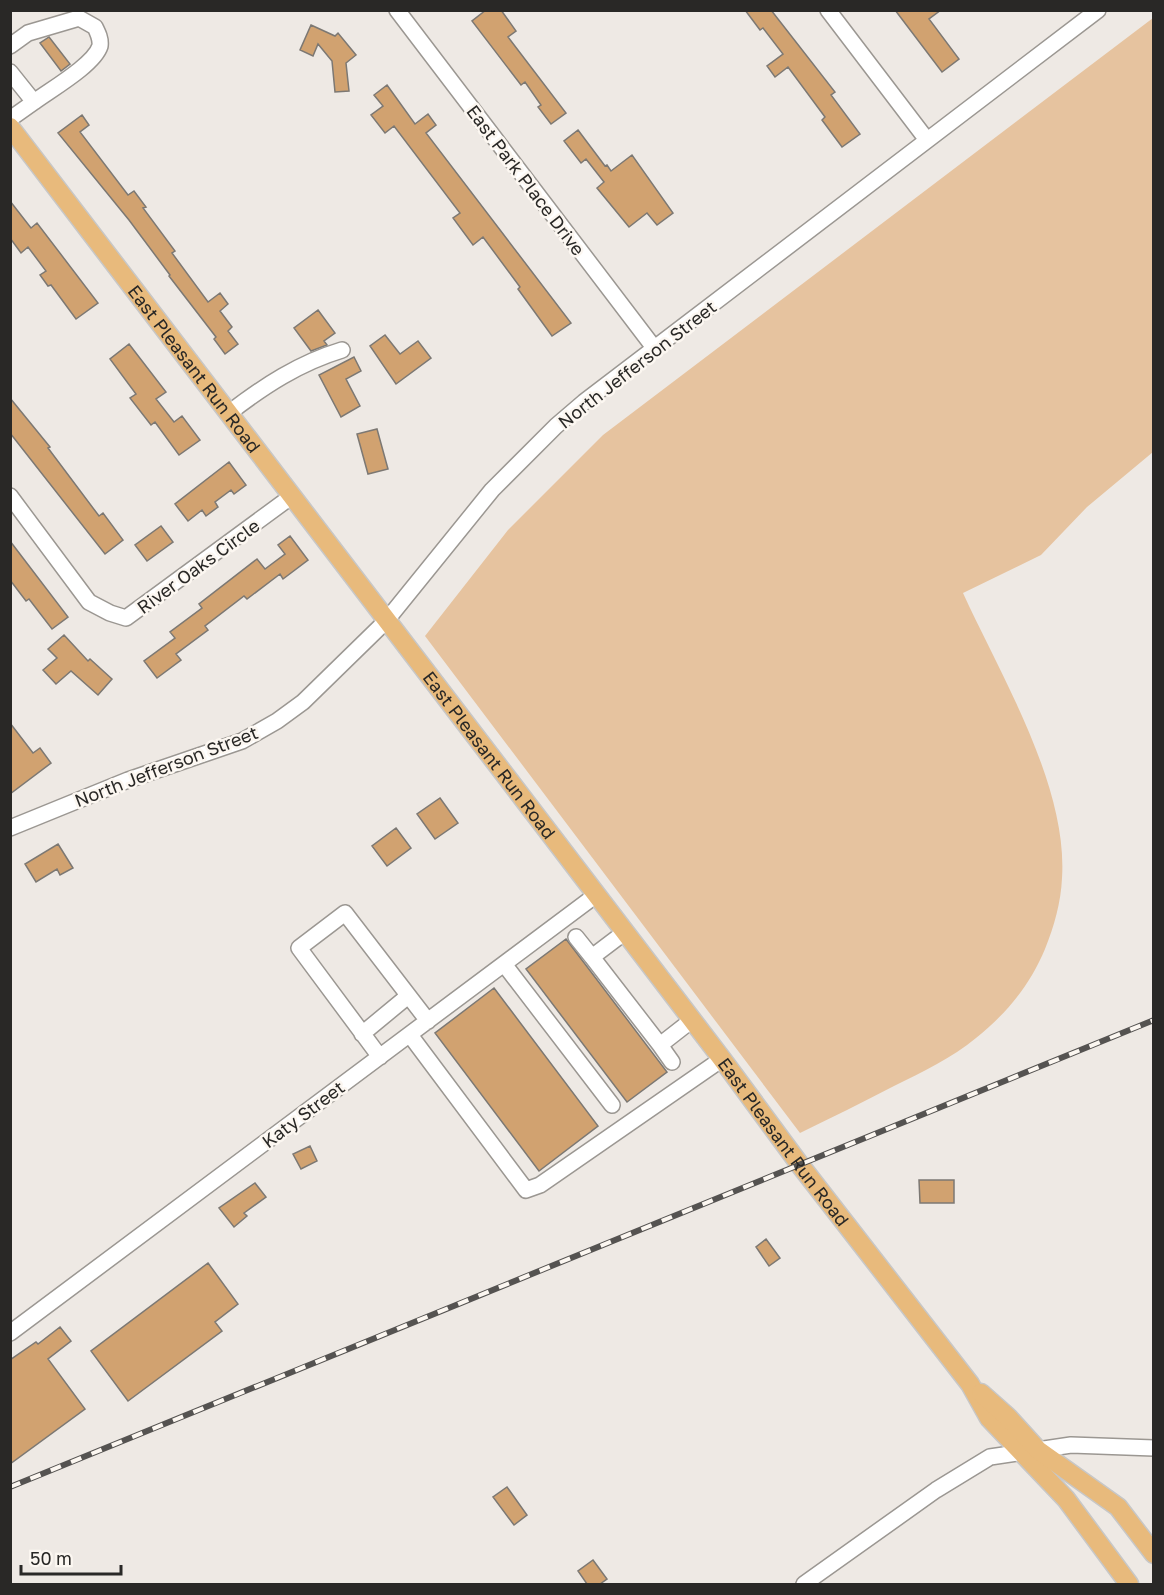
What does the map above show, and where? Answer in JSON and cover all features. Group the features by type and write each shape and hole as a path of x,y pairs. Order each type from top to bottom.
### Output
{"main road":[{"name":"East Pleasant Run Road","path":"11,126 386,621 970,1384 989,1418 1030,1451 1118,1507 1154,1554"},
{"name":"East Pleasant Run Road","path":"1030,1451 1129,1584"}],"street":[{"name":"East Park Place Drive","path":"397,10 655,349"},
{"path":"828,10 927,140"},
{"name":"North Jefferson Street","path":"10,828 128,780 242,741 303,702 386,621 492,490 584,402 1098,10"},
{"path":"10,46 28,33 78,18 95,27 100,39 96,53 87,63 34,102 11,126"},
{"path":"10,72 34,102"},
{"path":"228,413 292,369 342,350"},
{"name":"River Oaks Circle","path":"10,496 89,602 126,618 292,496"},
{"name":"Katy Street","path":"10,1333 596,895"},
{"path":"380,1057 298,948 345,913 428,1021"},
{"path":"592,957 624,932"},
{"path":"576,937 672,1062"},
{"path":"504,964 612,1105"},
{"path":"362,1034 408,996"},
{"path":"660,1045 692,1020"},
{"path":"410,1035 526,1190 540,1185 722,1059"},
{"path":"804,1584 893,1520 990,1457 1071,1445 1154,1448"}],"shaded area":[{"path":"1153,18 1153,452 1087,507 1041,555 963,593 1029,732 1054,806 1061,843 1062,878 1059,905 1051,932 1039,962 1025,986 998,1019 976,1038 936,1064 800,1133 425,636 508,530 603,435"}],"building":[{"path":"486,10 501,10 516,31 508,37 566,113 551,124 538,107 541,105 525,82 521,85 472,21"},
{"path":"745,10 771,10 835,92 831,95 860,134 842,147 822,120 825,117 788,67 775,77 767,66 783,54 763,28 760,30"},
{"path":"895,10 941,10 929,19 959,59 942,72"},
{"path":"311,25 335,36 338,33 356,55 346,63 349,91 335,92 332,61 318,44 313,56 300,50"},
{"path":"49,37 70,64 61,71 40,43"},
{"path":"387,85 415,124 428,114 436,125 426,133 571,323 552,336 483,237 473,245 453,218 460,213 394,126 385,133 371,115 383,106 374,95"},
{"path":"82,115 89,125 80,132 128,195 134,191 146,207 143,208 175,251 172,253 208,302 220,293 228,304 220,311 232,327 228,331 238,344 225,354 214,339 216,337 129,220 58,133"},
{"path":"578,130 611,171 632,155 673,213 657,225 647,213 629,227 597,188 604,182 586,159 581,163 564,141"},
{"path":"10,201 31,228 37,223 98,303 76,319 51,285 48,286 40,275 46,271 28,247 21,253 10,238"},
{"path":"318,310 335,333 324,341 327,345 311,351 294,328"},
{"path":"385,335 400,354 418,341 431,358 396,384 370,346"},
{"path":"129,344 166,392 156,399 174,422 182,416 200,440 179,455 155,422 151,425 130,398 136,394 110,359"},
{"path":"354,357 361,371 346,379 360,406 341,417 319,375"},
{"path":"10,398 50,447 48,448 99,516 103,513 123,540 105,554 10,433"},
{"path":"377,429 388,469 368,474 357,434"},
{"path":"229,462 246,485 234,494 231,490 215,502 218,507 206,516 202,510 188,521 175,504"},
{"path":"161,526 173,542 147,561 135,545"},
{"path":"290,536 308,560 283,579 280,574 247,599 244,596 205,626 208,630 176,654 181,660 157,678 144,661 175,638 170,632 202,608 199,604 257,559 265,569 285,554 278,545"},
{"path":"10,541 68,617 52,629 29,599 26,601 10,580"},
{"path":"64,635 88,661 90,659 112,679 98,695 71,671 56,684 43,670 57,658 48,649"},
{"path":"10,723 33,753 40,748 51,763 10,794"},
{"path":"440,798 458,823 435,839 417,814"},
{"path":"396,828 411,848 387,866 372,846"},
{"path":"58,844 73,868 60,875 57,869 36,882 25,864"},
{"path":"566,939 667,1072 627,1102 526,969"},
{"path":"494,988 598,1126 539,1171 435,1033"},
{"path":"310,1146 317,1161 301,1169 293,1154"},
{"path":"919,1180 954,1180 954,1203 920,1203"},
{"path":"255,1183 266,1197 244,1213 247,1216 234,1227 219,1208"},
{"path":"766,1239 780,1258 769,1266 756,1247"},
{"path":"208,1263 238,1304 215,1322 222,1331 128,1401 91,1351"},
{"path":"60,1327 71,1341 48,1359 85,1409 10,1464 10,1360 36,1342 38,1344"},
{"path":"507,1487 527,1515 514,1525 493,1497"},
{"path":"593,1560 607,1579 600,1584 587,1584 578,1571"}],"railway":[{"path":"10,1487 1154,1020"}]}
